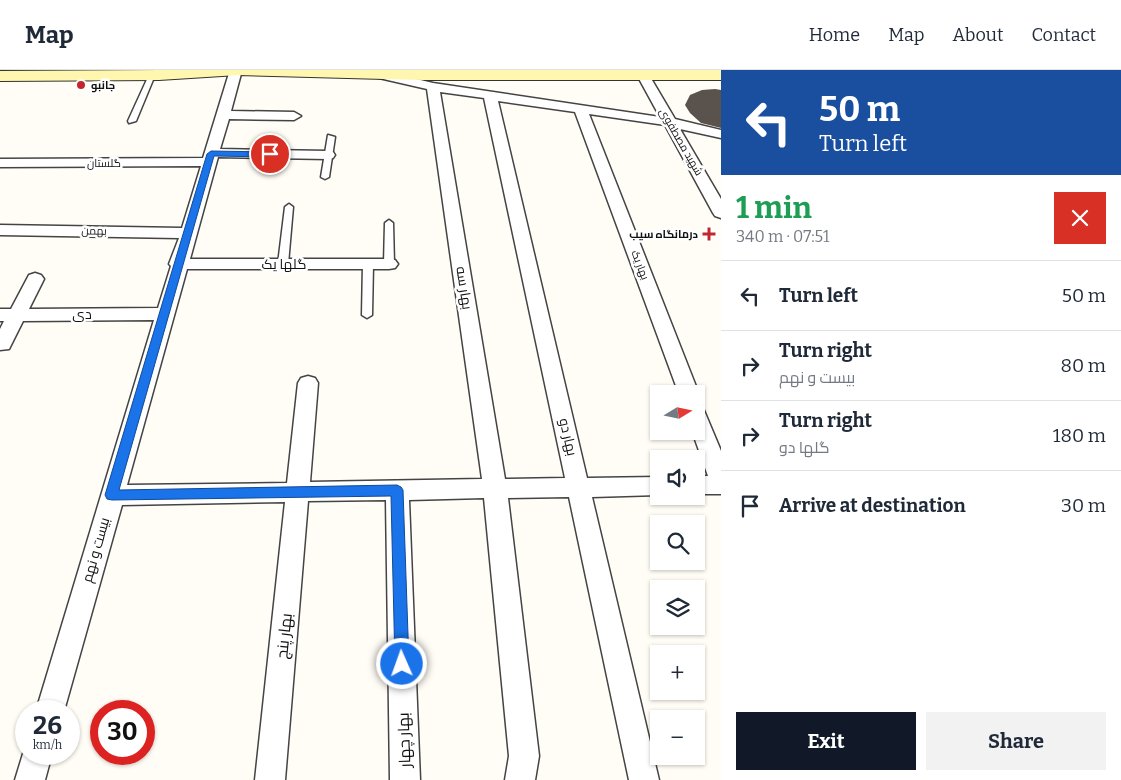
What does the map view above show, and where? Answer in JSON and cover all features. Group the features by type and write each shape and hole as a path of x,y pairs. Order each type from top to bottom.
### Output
{"main road":[{"path":"0,76 160,74 231,70 383,74 427,78 643,73 721,75"}],"street":[{"name":"بیست و نهم","path":"53,700 210,158 222,115 231,70"},
{"name":"شهید مصطفوی","path":"643,73 721,213"},
{"path":"427,78 490,95 669,122 721,134"},
{"name":"بهار سه","path":"427,78 495,489 524,756 520,780"},
{"name":"بهار دو","path":"490,95 580,487 644,780"},
{"name":"بهار یک","path":"580,108 686,385"},
{"path":"222,115 294,116"},
{"name":"گلستان","path":"1,157 88,163 328,155"},
{"name":"بهمن","path":"0,230 57,239 188,233"},
{"name":"گلها یک","path":"178,264 389,264"},
{"path":"2,344 8,315 35,279"},
{"name":"دی","path":"8,315 165,314"},
{"name":"بهار پنج","path":"270,780 308,384"},
{"path":"705,437 721,479"},
{"path":"705,485 721,485"},
{"path":"112,495 650,486"},
{"name":"بهار چهار","path":"397,490 405,780"},
{"path":"30,780 34,765"}],"lane":[{"path":"132,121 160,74"},
{"path":"325,176 331,138"},
{"path":"283,264 289,207"},
{"path":"388,223 389,264"},
{"path":"367,315 368,264"}],"building":[{"path":"702,90 721,90 721,128 701,123 690,113 685,105 690,95"}],"place":[{"name":"جانبو","path":"81,85"},
{"name":"درمانگاه سیب","path":"709,234"}],"route":[{"path":"270,154 211,154 112,495 397,490 402,664"}]}
